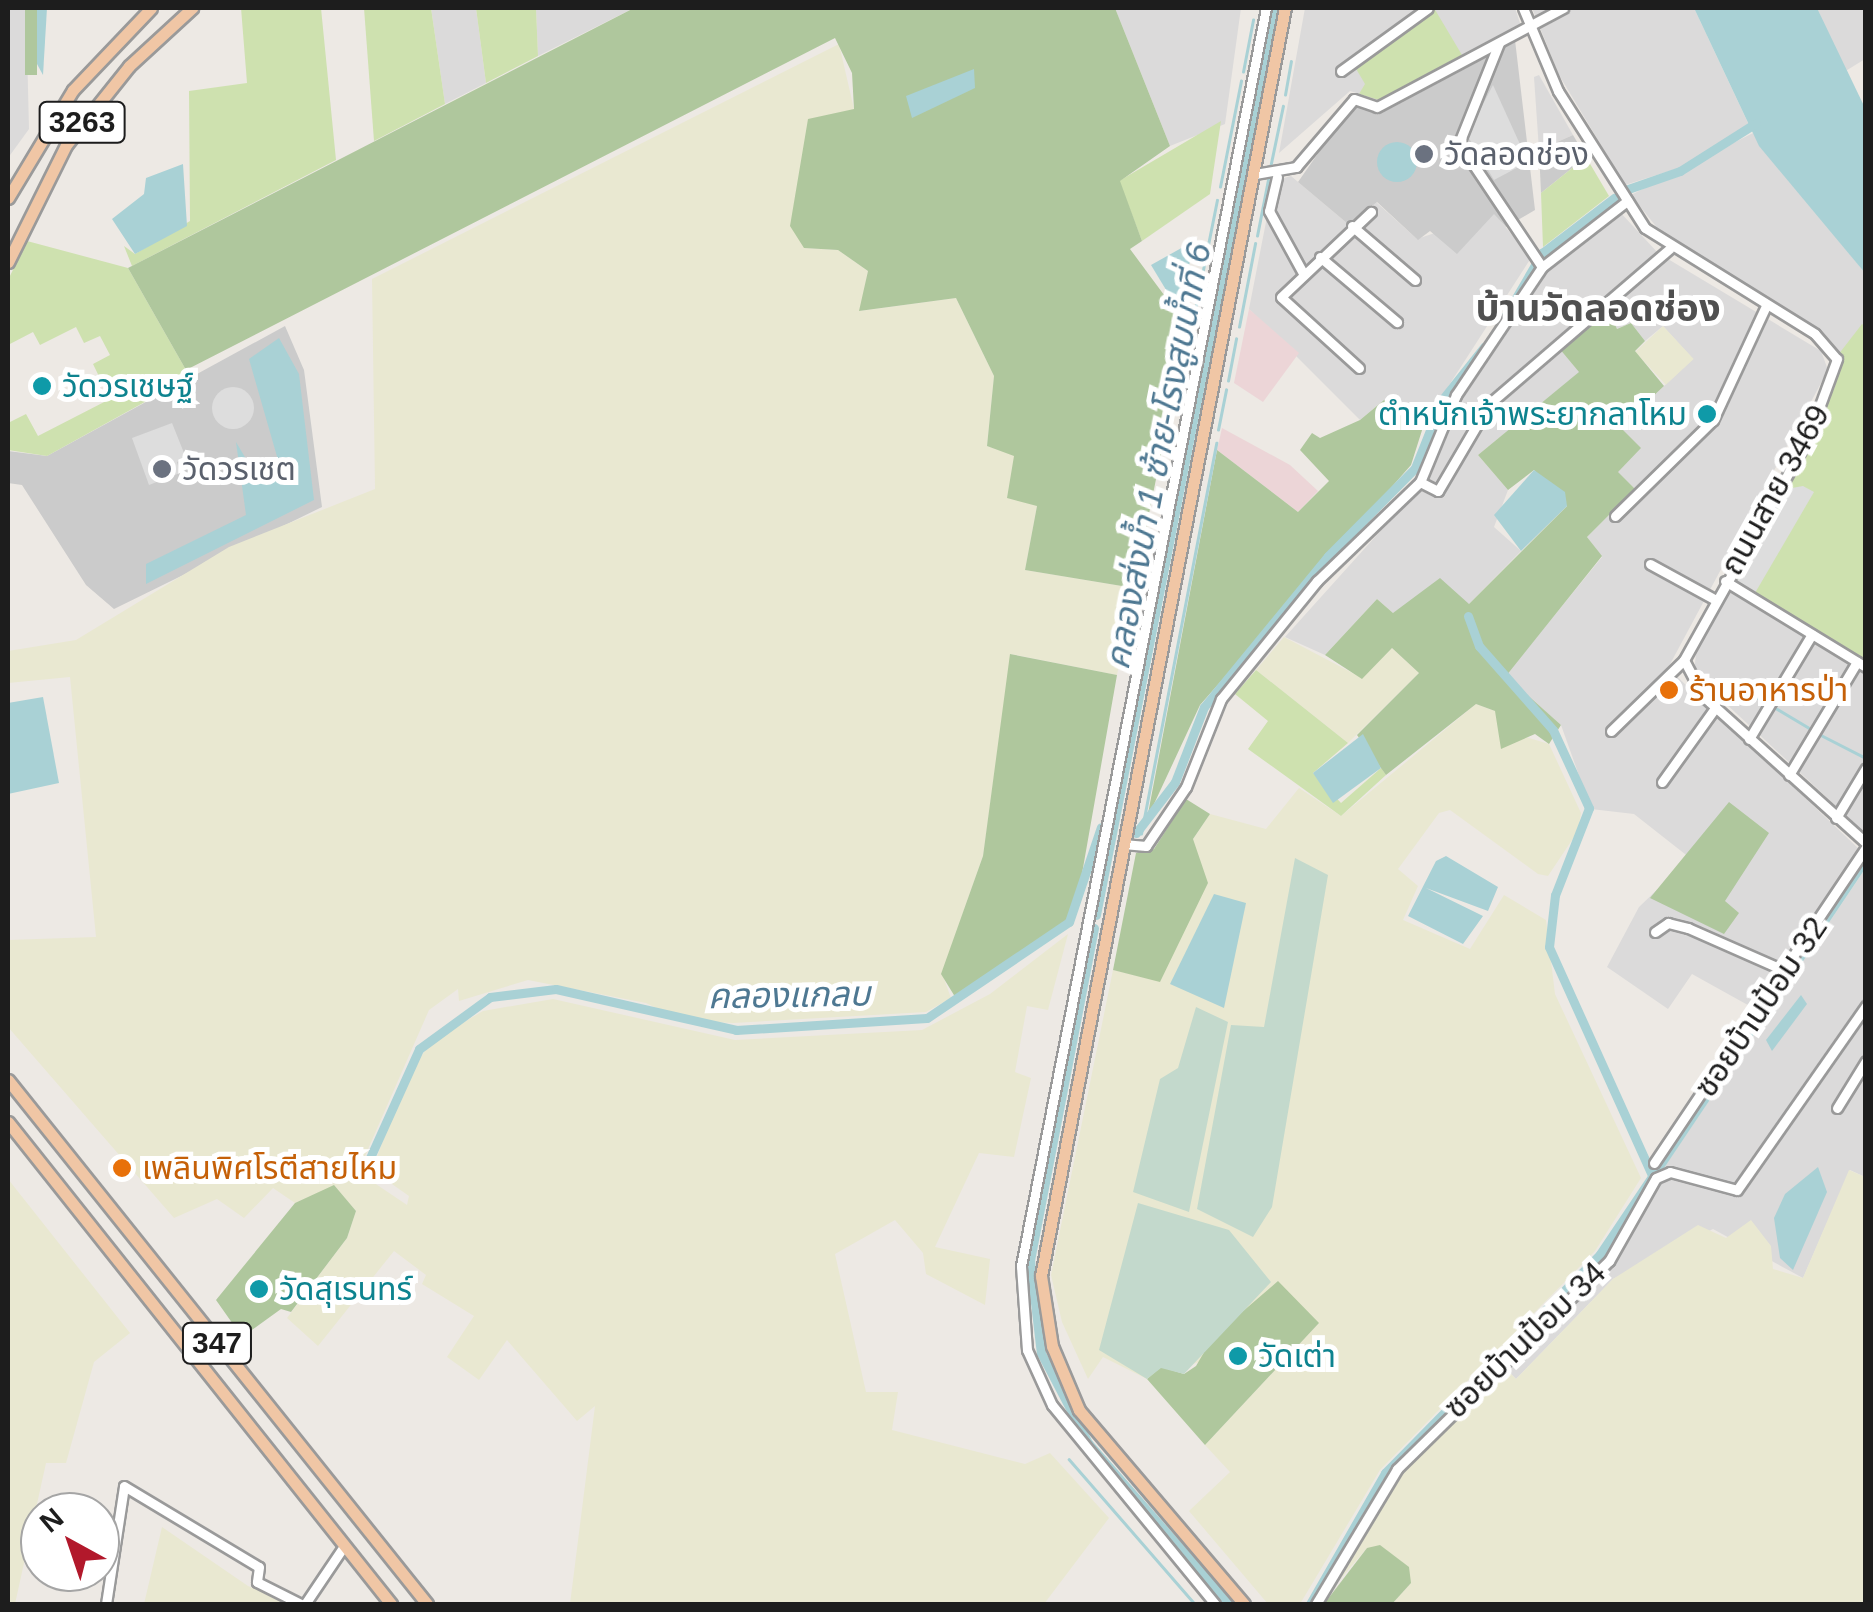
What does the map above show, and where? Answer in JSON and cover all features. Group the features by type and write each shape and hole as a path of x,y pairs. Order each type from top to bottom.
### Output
{"main road":[{"name":"3263","path":"8,198 74,90 151,8"},
{"name":"3263","path":"8,262 66,145 128,66 192,8"},
{"path":"1244,1604 1096,1435 1040,1348 1042,1252 1073,1040 1108,920 1178,508 1244,184 1285,8"},
{"name":"347","path":"8,1080 427,1604"},
{"name":"347","path":"8,1122 391,1604"}],"street":[{"path":"1215,1604 1076,1443 1040,1348 1022,1249 1073,1040 1088,922 1244,184 1266,8"},
{"path":"1341,71 1428,8"},
{"name":"ถนนสาย 3469","path":"1522,8 1528,27 1626,201 1670,249 1825,342 1838,372 1684,660 1611,732"},
{"path":"1244,184 1277,177 1313,151 1354,99 1377,106 1563,8"},
{"path":"1499,43 1459,143 1538,262"},
{"path":"1277,177 1270,211 1302,273"},
{"path":"1123,844 1146,846 1186,787 1221,699 1316,581 1420,482 1456,394 1538,262 1626,201"},
{"path":"1359,368 1282,300 1302,273 1370,212"},
{"path":"1352,226 1415,280"},
{"path":"1420,482 1438,491 1469,428 1508,384 1670,249"},
{"path":"1320,257 1397,322"},
{"path":"1616,516 1713,420 1766,306"},
{"path":"1650,564 1714,599"},
{"path":"1725,581 1862,664 1789,775"},
{"path":"1749,738 1812,634"},
{"path":"1684,660 1715,708 1866,846"},
{"path":"1662,782 1715,708"},
{"path":"1836,818 1866,768"},
{"name":"ซอยบ้านป้อม 32","path":"1654,1163 1866,846"},
{"path":"1088,922 1108,920"},
{"path":"1655,932 1688,928 1786,971"},
{"name":"ซอยบ้านป้อม 34","path":"1316,1604 1398,1470 1609,1262 1656,1178 1670,1172 1737,1190 1864,1011"},
{"path":"1837,1108 1866,1061"},
{"path":"106,1604 124,1486 259,1567 257,1582 303,1604 344,1546"}],"shaded area":[{"path":"8,8 26,8 29,129 8,158"},
{"path":"431,8 476,8 486,83 445,104"},
{"path":"536,8 634,8 538,56"},
{"path":"1115,8 1241,8 1225,124 1170,146"},
{"path":"1305,8 1515,8 1521,26 1379,100 1350,91 1279,153"},
{"path":"1532,8 1694,8 1749,125 1679,168 1625,185 1559,75"},
{"path":"1817,8 1865,8 1865,59 1844,72"},
{"name":"วัดลอดช่อง","path":"1515,40 1535,210 1506,227 1494,214 1457,254 1430,231 1418,240 1377,202 1348,224 1298,182 1354,102 1377,110"},
{"path":"1539,75 1573,135 1539,150 1534,77"},
{"path":"1493,85 1528,162 1494,180 1467,135"},
{"path":"1753,133 1865,273 1865,327 1838,355 1809,322 1666,239 1631,195"},
{"path":"1573,135 1586,157 1541,193 1539,150"},
{"path":"1291,176 1348,224 1376,202 1417,239 1494,213 1531,258 1424,424 1384,400 1360,420 1249,309 1274,181"},
{"path":"1619,211 1658,253 1821,351 1828,370 1668,668 1860,850 1755,1009 1692,974 1668,1009 1607,967 1639,907 1690,858 1634,814 1591,809 1561,725 1505,676 1602,557 1587,537 1635,489 1617,472 1620,427 1693,359 1663,326 1645,341 1631,323 1617,329 1607,310 1586,325 1580,372 1478,455 1508,490 1494,527 1521,551 1469,604 1393,613 1377,599 1325,655 1285,637 1420,487 1459,399 1545,271"},
{"path":"1249,309 1299,353 1263,402 1234,383"},
{"name":"วัดวรเชต","path":"285,326 304,370 322,507 114,609 86,585 22,485 8,483 8,451 47,456"},
{"path":"233,387 248,393 254,408 248,423 233,429 218,423 212,408 218,393"},
{"path":"172,423 186,458 177,462 180,473 149,485 132,438"},
{"path":"1222,428 1290,465 1318,491 1298,512 1217,450"},
{"path":"1803,486 1814,492 1755,593 1736,583 1792,488"},
{"path":"1728,589 1865,671 1865,833 1694,674 1697,642"},
{"path":"1865,869 1865,1177 1850,1170 1803,1278 1713,1229 1613,1279 1516,1379 1505,1368 1613,1261 1661,1172"}],"green space":[{"path":"25,8 37,8 37,75 25,75"},
{"path":"241,8 321,8 336,160 132,266 124,246 135,254 190,221 189,91 247,83"},
{"path":"364,8 431,8 445,104 374,141"},
{"path":"476,8 536,8 538,56 486,83"},
{"path":"634,8 1115,8 1170,146 1120,181 1142,241 1130,249 1187,326 1134,588 1025,570 1037,506 1007,498 1014,456 987,446 994,376 956,298 859,311 868,271 838,250 804,248 790,226 808,119 854,109 852,73 835,38 186,370 128,268"},
{"path":"1434,8 1462,55 1379,100 1359,94 1365,84 1355,67"},
{"path":"839,44 854,109 804,248 838,250 868,271 860,311 956,298 994,376 987,446 1014,455 1037,506 1025,570 1134,588 1117,675 1011,654 983,856 942,973 951,998 926,1012 733,1023 681,1020 646,1003 528,980 459,1001 458,989 429,1010 358,1172 407,1205 409,1196 372,1170 408,1074 433,1040 483,1011 553,999 735,1040 922,1030 990,994 1068,934 1048,1010 1027,1006 1015,1072 1031,1078 1014,1157 979,1153 935,1247 990,1259 985,1305 926,1274 923,1253 895,1220 835,1254 866,1392 898,1392 892,1430 1025,1464 1050,1453 1109,1518 1044,1604 570,1604 595,1406 577,1421 507,1340 479,1380 447,1357 474,1316 422,1284 426,1275 394,1251 318,1346 287,1318 347,1238 356,1211 334,1186 295,1203 273,1188 244,1218 217,1199 174,1218 8,1027 8,940 96,937 70,677 8,683 8,651 76,640 229,547 375,489 372,279"},
{"path":"1221,121 1210,194 1142,241 1119,181"},
{"path":"1586,157 1609,196 1543,247 1541,193"},
{"path":"27,241 128,268 190,377 47,456 8,450 8,423 26,414 38,436 110,399 93,364 110,355 100,336 84,343 76,327 40,345 33,332 8,345 8,280"},
{"path":"1608,309 1617,329 1631,323 1645,341 1635,351 1664,386 1620,427 1641,448 1618,472 1635,489 1587,537 1602,556 1506,676 1561,725 1549,744 1535,734 1501,749 1495,711 1476,704 1386,775 1357,735 1419,673 1392,648 1362,679 1325,655 1377,599 1393,613 1440,578 1469,604 1567,506 1534,470 1508,490 1478,455 1579,372 1559,348"},
{"path":"1862,324 1866,327 1865,662 1728,580 1835,387 1838,355"},
{"path":"1663,326 1694,359 1666,385 1635,352"},
{"path":"1384,400 1424,424 1411,465 1200,705 1147,819 1217,450 1298,512 1329,481 1300,450 1312,433 1320,438 1360,420"},
{"path":"1284,637 1362,678 1392,648 1419,673 1348,743 1256,670"},
{"path":"1010,654 1117,675 1074,919 957,1000 941,974 983,856"},
{"path":"1256,670 1348,743 1313,773 1341,803 1381,768 1386,775 1341,816 1248,749 1268,721 1235,694"},
{"path":"1476,704 1495,711 1505,731 1549,744 1581,813 1578,831 1548,876 1538,874 1450,810 1439,813 1398,869 1418,886 1403,920 1470,949 1504,895 1546,920 1555,994 1641,1178 1595,1251 1380,1470 1300,1604 1268,1604 1189,1511 1230,1472 1205,1445 1319,1323 1147,1379 1103,1357 1088,1379 1062,1322 1051,1275 1113,970 1160,981 1193,839 1210,814 1266,829 1299,788 1341,816"},
{"path":"1186,799 1210,814 1193,839 1208,883 1160,982 1113,970 1136,853 1154,849"},
{"path":"1729,802 1769,833 1725,901 1739,913 1724,934 1650,898"},
{"path":"1295,858 1328,875 1272,1207 1253,1237 1197,1209 1231,1025 1264,1027"},
{"path":"1196,1007 1228,1022 1189,1212 1133,1192 1160,1079 1178,1068"},
{"path":"1849,1170 1865,1177 1865,1604 1392,1604 1411,1583 1367,1548 1319,1604 1400,1471 1505,1368 1516,1379 1613,1279 1698,1225 1726,1238 1751,1220 1771,1246 1773,1269 1803,1278"},
{"path":"8,1179 130,1333 94,1362 66,1463 46,1463 40,1492 20,1492 20,1581 15,1604 8,1604"},
{"path":"334,1185 356,1211 347,1238 291,1312 281,1309 242,1337 216,1300 295,1203"},
{"path":"1138,1203 1229,1230 1271,1282 1184,1374 1161,1368 1147,1379 1099,1350"},
{"path":"1278,1281 1319,1323 1205,1445 1147,1379 1161,1367 1184,1374 1196,1366 1213,1337"},
{"path":"162,1527 248,1586 290,1604 144,1604"},
{"path":"1380,1545 1409,1567 1411,1583 1392,1604 1324,1604 1367,1548"}],"water":[{"path":"37,8 47,8 43,75 37,64"},
{"path":"1694,8 1817,8 1865,108 1865,273 1759,146"},
{"path":"974,69 975,88 912,118 906,96"},
{"path":"1397,142 1411,148 1417,162 1411,176 1397,182 1383,176 1377,162 1383,148"},
{"path":"183,164 187,226 135,254 112,219 144,194 146,178"},
{"path":"1194,241 1181,307 1177,308 1151,265"},
{"path":"279,338 299,374 314,500 146,584 146,564 246,515 236,442 252,469 278,460 249,359"},
{"path":"1534,470 1565,492 1567,506 1521,551 1494,515"},
{"path":"43,697 59,783 8,794 8,703"},
{"path":"1363,734 1381,768 1333,803 1313,773"},
{"path":"1446,856 1498,887 1488,911 1426,888 1483,916 1463,944 1408,916 1436,861"},
{"path":"1214,894 1246,903 1224,1008 1170,984"},
{"path":"1801,995 1807,1004 1772,1051 1766,1040"},
{"path":"1818,1167 1827,1192 1793,1270 1780,1258 1774,1218 1785,1194"}],"waterway":[{"name":"คลองส่งน้ำ 1 ซ้าย-โรงสูบน้ำที่ 6","path":"1096,915 1274,8"},
{"path":"1243,72 1253,20"},
{"path":"1285,95 1291,62"},
{"path":"1220,187 1241,81"},
{"path":"1270,168 1283,106"},
{"name":"คลองแกลบ","path":"1628,189 1680,171 1756,123"},
{"path":"1257,236 1268,180"},
{"name":"คลองแกลบ","path":"1506,315 1542,253 1614,198"},
{"path":"1193,320 1217,200"},
{"path":"1239,327 1255,244"},
{"path":"1228,381 1236,339"},
{"name":"คลองแกลบ","path":"1136,833 1175,782 1204,707 1328,556 1415,468 1442,400 1484,347"},
{"path":"1218,430 1226,390"},
{"path":"1141,834 1216,443"},
{"path":"1468,616 1479,646 1553,730 1589,808 1555,895 1549,947 1652,1175"},
{"path":"1727,679 1768,704"},
{"path":"1774,707 1811,729"},
{"path":"1819,734 1866,758"},
{"name":"คลองแกลบ","path":"364,1171 419,1049 490,997 556,989 736,1030 927,1018 1069,922 1101,827"},
{"path":"1310,1604 1385,1473 1600,1254 1866,858"},
{"name":"คลองส่งน้ำ 1 ซ้าย-โรงสูบน้ำที่ 6","path":"1094,928 1030,1260 1041,1353 1088,1443 1229,1604"},
{"path":"1069,1459 1195,1604"}],"place":[{"name":"วัดลอดช่อง","path":"1424,154"},
{"name":"วัดวรเชษฐ์","path":"42,386"},
{"name":"ตำหนักเจ้าพระยากลาโหม","path":"1707,414"},
{"name":"วัดวรเชต","path":"162,469"},
{"name":"ร้านอาหารป่า","path":"1669,690"},
{"name":"เพลินพิศโรตีสายไหม","path":"122,1168"},
{"name":"วัดสุเรนทร์","path":"259,1289"},
{"name":"วัดเต่า","path":"1238,1356"}],"district":[{"name":"บ้านวัดลอดช่อง","path":"1598,309"}]}
